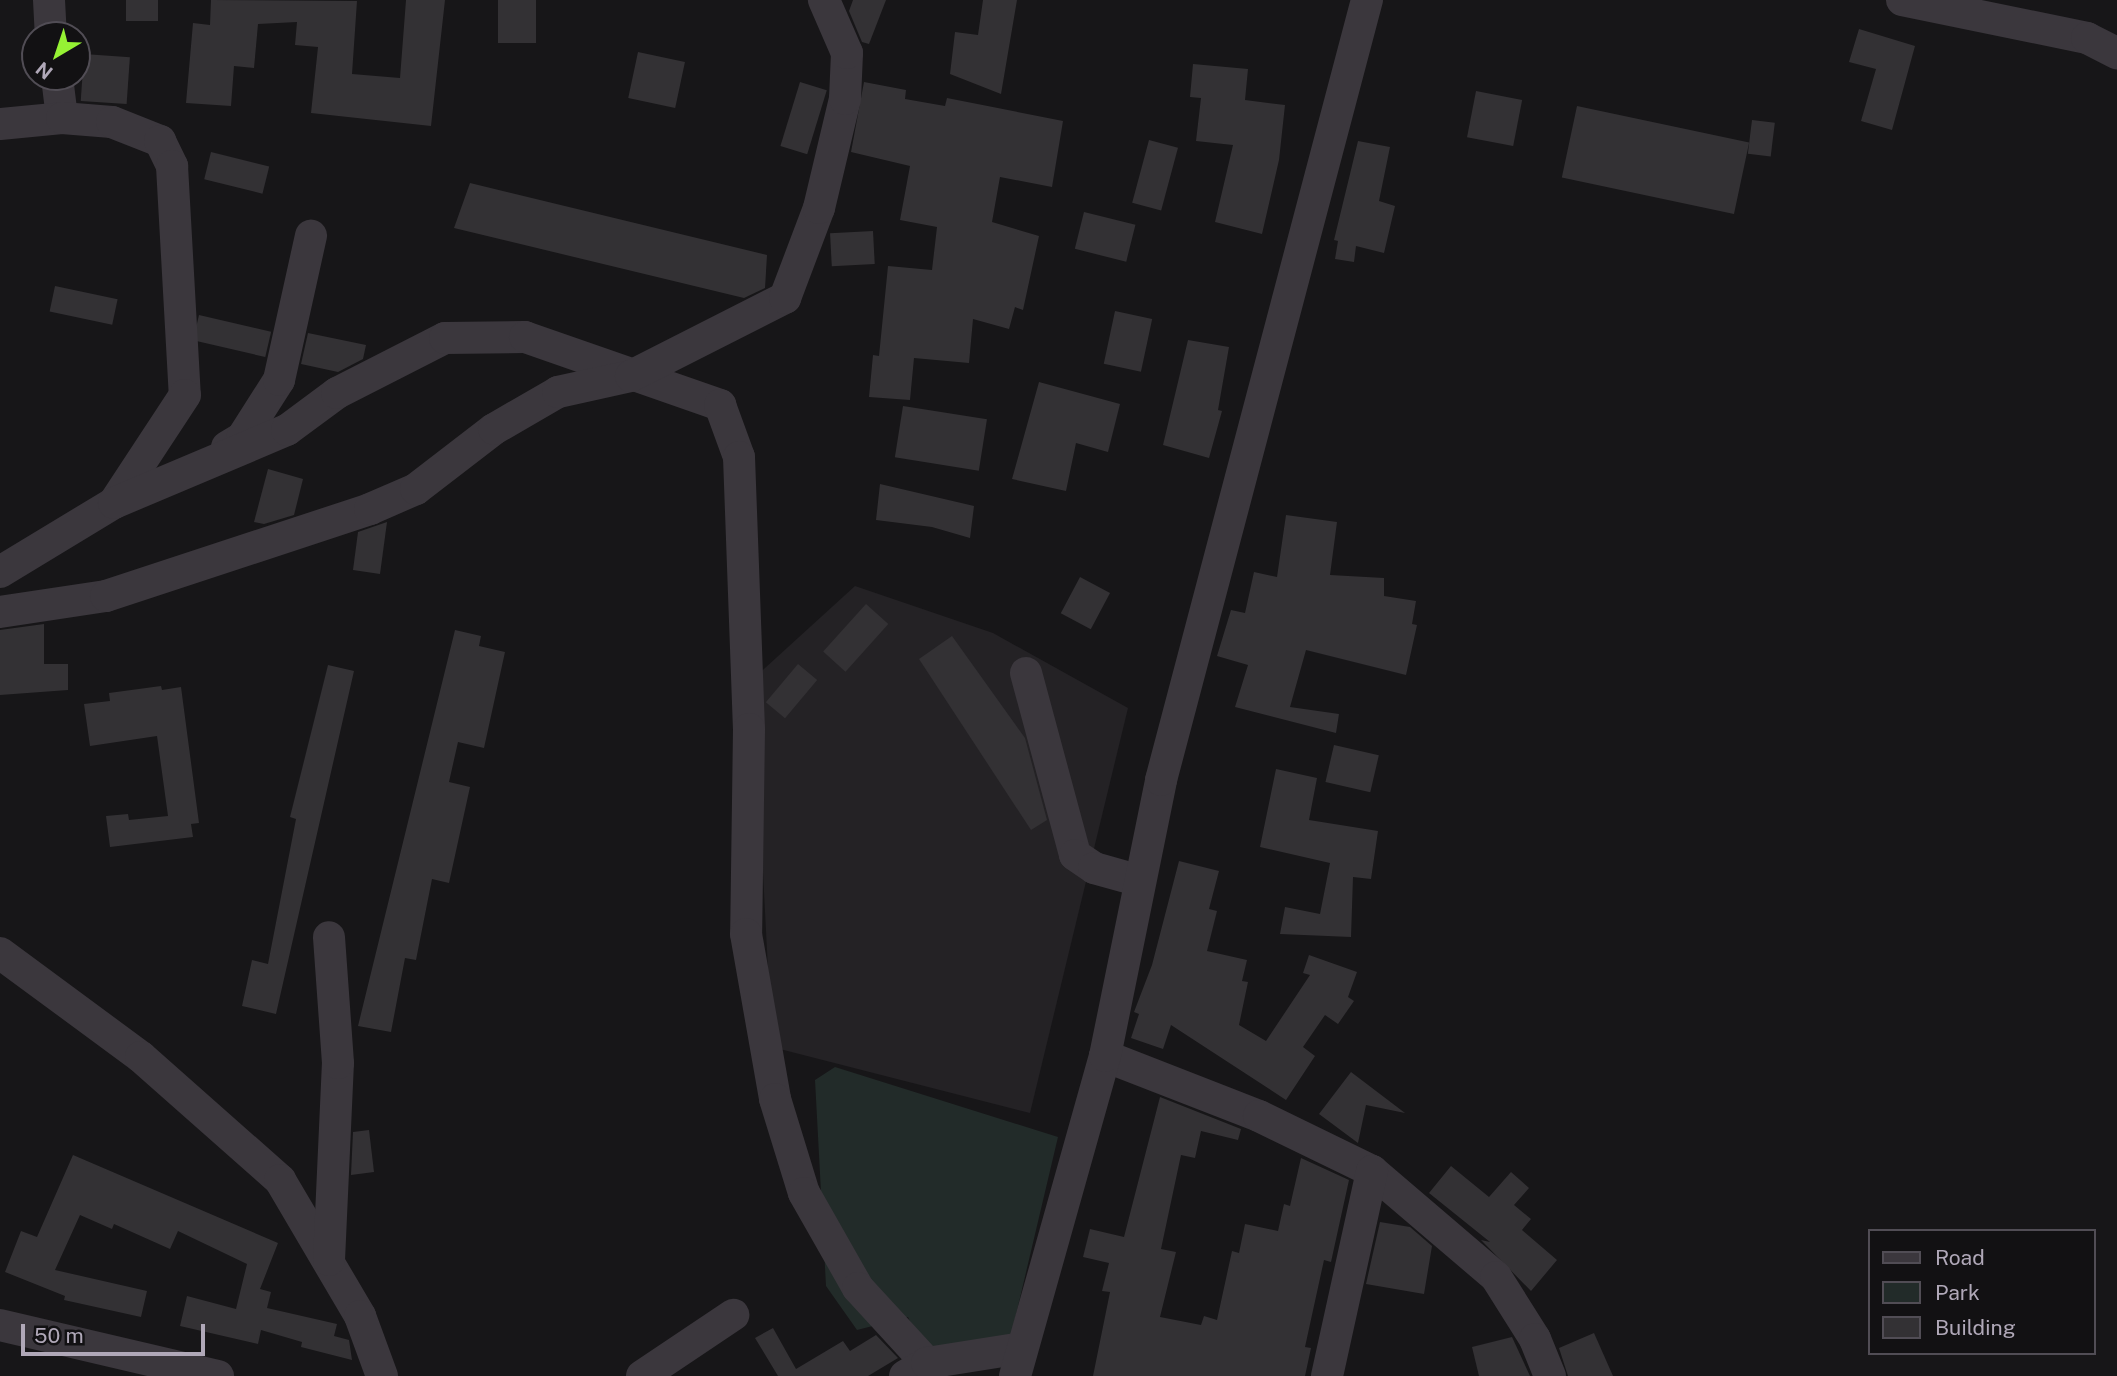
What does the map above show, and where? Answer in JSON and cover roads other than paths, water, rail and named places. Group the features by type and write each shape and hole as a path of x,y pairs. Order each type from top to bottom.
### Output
{"street":[{"path":"49,0 50,21"},
{"path":"0,612 106,596 370,509 416,489 494,429 558,391 631,376 785,298 819,208 845,99 846,53 824,0"},
{"path":"0,572 114,503 208,459 287,430 337,393 445,338 525,337 720,405 739,457 749,729 746,934 775,1099 804,1193 858,1288 916,1369 1018,1362 1105,1056 1137,880 1367,0"},
{"path":"1902,0 2087,38 2117,53"},
{"path":"59,91 62,118"},
{"path":"0,124 62,118 112,122 160,141 172,166 185,395 114,503"},
{"path":"208,459 242,438 279,380 311,236"},
{"path":"1026,673 1075,855 1094,868 1137,880"},
{"path":"329,937 338,1063 329,1260"},
{"path":"0,953 141,1057 281,1180 360,1316 382,1376"},
{"path":"1105,1056 1259,1116 1371,1171 1496,1277 1535,1339 1549,1376"},
{"path":"281,1180 313,1179 335,1169"},
{"path":"1327,1376 1371,1171"},
{"path":"642,1376 733,1315"},
{"path":"0,1325 218,1376"}]}
